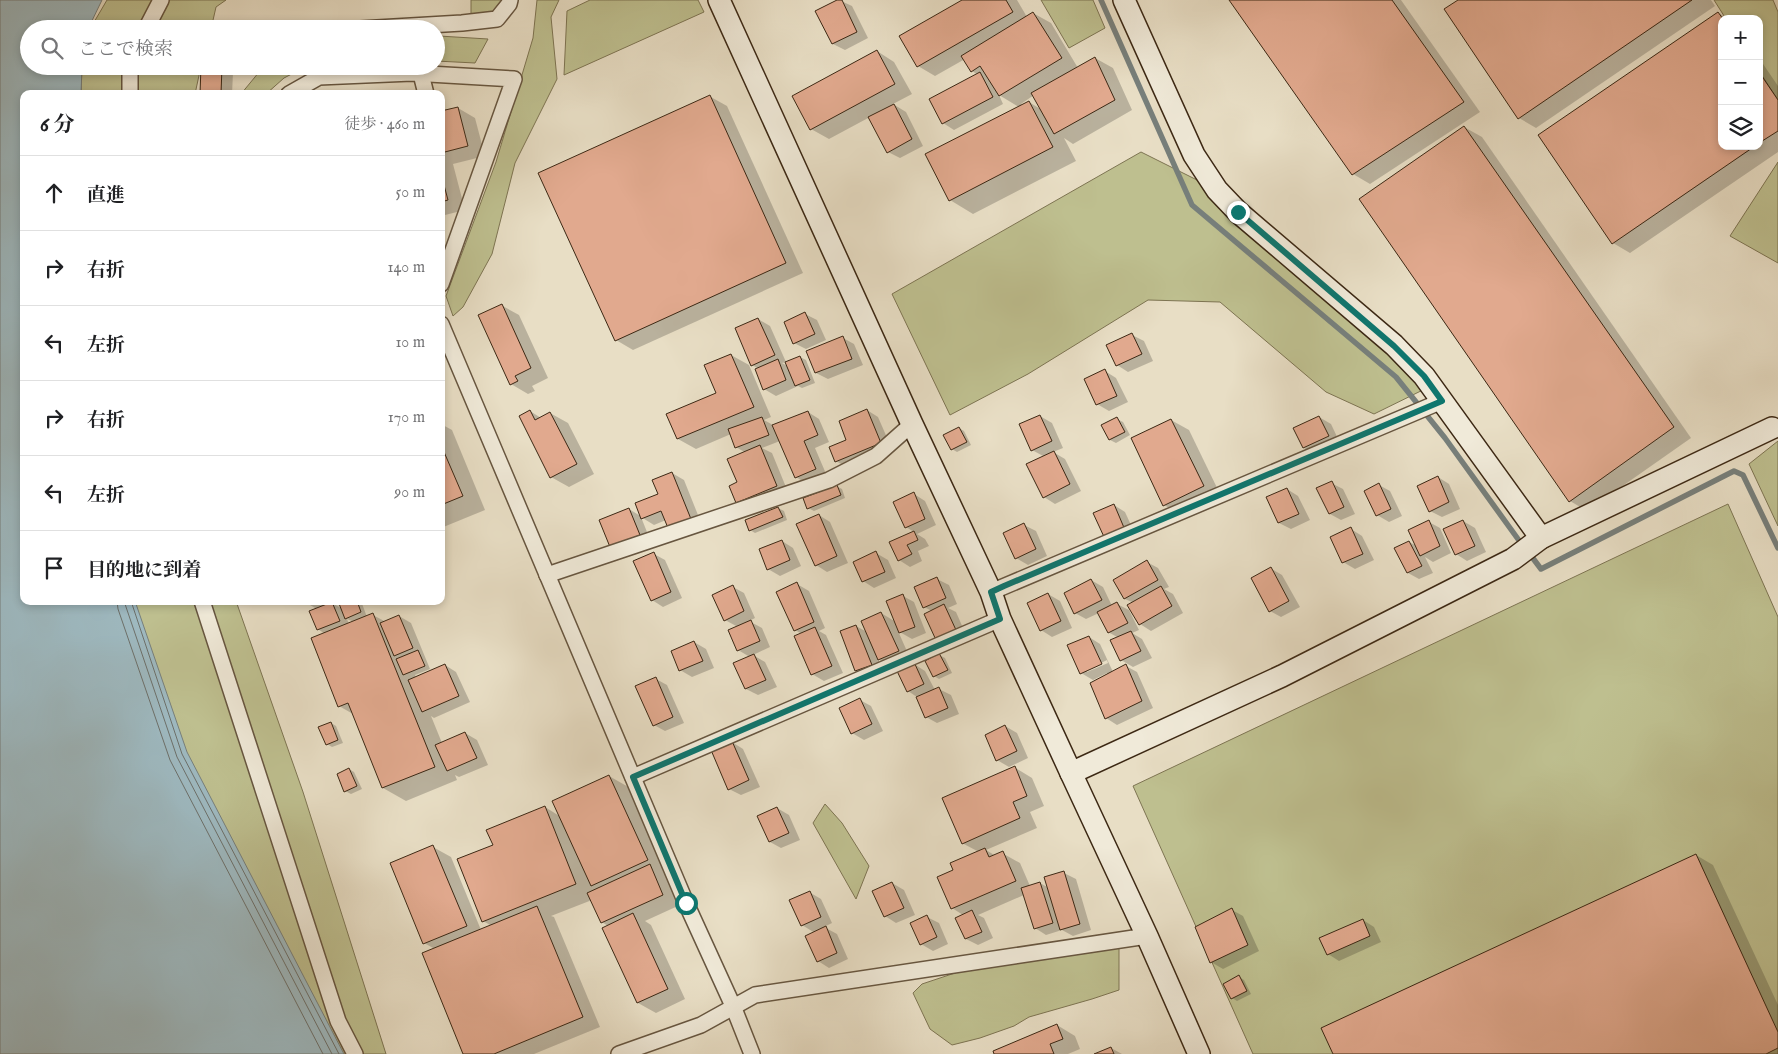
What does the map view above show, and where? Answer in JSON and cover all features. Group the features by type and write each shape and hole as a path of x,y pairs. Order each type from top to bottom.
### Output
{"street":[{"path":"151,20 161,0"},
{"path":"445,24 497,18 509,4 510,0"},
{"path":"719,0 912,424 991,592 1000,619 1199,1054"},
{"path":"1124,0 1194,154 1217,190 1238,212 1394,346 1424,376 1541,538"},
{"path":"130,75 130,90"},
{"path":"296,90 318,77 387,75"},
{"path":"421,75 425,90"},
{"path":"440,75 514,79 445,273"},
{"path":"445,333 686,903 733,1006 752,1054"},
{"path":"991,592 1442,401"},
{"path":"547,575 829,480 876,456 912,424"},
{"path":"1071,773 1282,676 1513,559 1541,538 1772,428"},
{"path":"203,605 338,1021 355,1054"},
{"path":"633,777 1000,619"},
{"path":"619,1054 701,1025 733,1006 755,996 1146,936"}],"green space":[{"path":"107,0 226,0 216,7 213,20 95,20"},
{"path":"471,0 510,0 492,19 471,17"},
{"path":"537,0 559,0 551,17 557,79 515,163 492,254 463,307 453,316 446,296 496,162 533,38"},
{"path":"590,0 698,0 704,12 564,75 567,11"},
{"path":"1041,0 1093,0 1105,28 1069,48"},
{"path":"1714,0 1773,0 1778,12 1778,100 1763,77 1763,15 1723,15"},
{"path":"445,37 488,39 475,63 445,61"},
{"path":"82,75 130,75 129,90 81,90"},
{"path":"136,75 199,75 196,90 134,90"},
{"path":"257,75 290,75 270,90 244,90"},
{"path":"1141,152 1217,190 1431,386 1374,414 1326,392 1220,302 1148,300 1028,374 950,415 892,294"},
{"path":"1778,162 1778,263 1730,236"},
{"path":"1778,441 1778,526 1749,464"},
{"path":"1728,504 1778,617 1778,1054 1253,1054 1133,786"},
{"path":"133,605 237,605 303,792 386,1054 336,1054 179,752"},
{"path":"825,804 842,823 869,866 856,899 813,823"},
{"path":"1119,940 1119,990 1029,1017 1014,1026 980,1038 952,1045 930,1029 913,993 922,984 973,967"}],"water":[{"path":"0,0 102,0 92,20 20,20 20,75 82,75 81,90 20,90 20,605 136,605 187,752 344,1054 0,1054"}],"building":[{"path":"837,0 842,0 857,32 832,44 815,11"},
{"path":"962,0 1006,0 1013,12 917,67 899,36"},
{"path":"1229,0 1392,0 1464,102 1352,175"},
{"path":"1458,0 1692,0 1518,119 1444,9"},
{"path":"1033,12 1062,58 999,96 980,66 971,72 961,56"},
{"path":"1718,12 1720,15 1718,15 1718,150 1749,150 1612,244 1538,135"},
{"path":"877,50 895,84 810,130 792,96"},
{"path":"1095,57 1115,100 1054,134 1031,93"},
{"path":"980,72 993,97 942,124 929,99"},
{"path":"201,75 222,75 221,90 200,90"},
{"path":"1763,78 1778,100 1778,131 1763,140"},
{"path":"710,95 786,263 615,341 538,173"},
{"path":"1029,101 1053,147 949,201 925,154"},
{"path":"894,104 912,139 887,153 868,117"},
{"path":"458,107 468,146 445,152 445,110"},
{"path":"1464,126 1674,427 1569,502 1359,199"},
{"path":"445,189 448,200 445,201"},
{"path":"502,304 531,368 515,376 518,381 510,385 478,315"},
{"path":"805,312 815,334 793,344 784,322"},
{"path":"758,318 775,355 751,366 735,328"},
{"path":"1132,333 1142,354 1116,366 1106,345"},
{"path":"843,336 852,359 815,373 806,351"},
{"path":"731,354 754,407 677,439 666,414 716,393 704,365"},
{"path":"800,356 810,380 795,386 785,362"},
{"path":"778,359 786,380 763,390 755,369"},
{"path":"1105,369 1117,396 1096,405 1084,379"},
{"path":"867,409 881,443 835,462 829,447 846,440 839,421"},
{"path":"530,410 535,420 550,412 577,464 550,478 519,416"},
{"path":"808,411 818,435 804,441 816,469 795,478 772,425"},
{"path":"1040,415 1052,441 1031,451 1019,424"},
{"path":"1319,416 1329,436 1303,448 1293,428"},
{"path":"762,417 769,435 735,448 728,429"},
{"path":"1117,417 1125,432 1109,440 1101,425"},
{"path":"1171,419 1204,486 1163,506 1131,438"},
{"path":"959,427 967,442 951,450 943,435"},
{"path":"760,445 777,486 736,503 729,486 737,482 727,459"},
{"path":"1054,451 1070,484 1043,498 1026,464"},
{"path":"445,454 463,496 445,503"},
{"path":"672,472 691,519 668,528 661,511 641,519 635,503 658,494 652,480"},
{"path":"1438,476 1449,502 1429,512 1417,486"},
{"path":"1332,481 1344,507 1329,514 1316,488"},
{"path":"1379,483 1391,509 1376,516 1364,491"},
{"path":"837,485 841,495 807,509 803,498"},
{"path":"1287,488 1299,514 1278,523 1266,497"},
{"path":"914,492 925,519 905,528 893,502"},
{"path":"1114,504 1125,530 1105,539 1093,513"},
{"path":"778,507 783,517 749,531 745,520"},
{"path":"629,508 640,535 610,547 599,520"},
{"path":"819,514 837,556 815,566 796,524"},
{"path":"1429,520 1440,546 1420,556 1408,530"},
{"path":"1463,520 1475,546 1455,555 1443,529"},
{"path":"1024,523 1036,549 1015,559 1003,533"},
{"path":"1351,527 1363,554 1342,563 1330,537"},
{"path":"914,531 918,540 907,545 912,554 898,561 889,542"},
{"path":"782,540 790,560 767,570 759,549"},
{"path":"1409,541 1422,566 1407,573 1394,548"},
{"path":"876,551 885,572 862,582 853,562"},
{"path":"654,552 671,592 651,601 633,561"},
{"path":"1147,560 1158,580 1124,599 1113,580"},
{"path":"1271,567 1289,601 1269,612 1251,578"},
{"path":"937,577 946,598 923,608 914,587"},
{"path":"1091,579 1102,600 1074,614 1064,593"},
{"path":"797,582 814,622 794,631 776,592"},
{"path":"733,585 744,611 724,621 712,595"},
{"path":"1161,586 1172,606 1139,625 1127,605"},
{"path":"1048,593 1061,621 1040,631 1027,603"},
{"path":"903,594 915,627 899,633 886,601"},
{"path":"1117,602 1128,623 1108,633 1097,612"},
{"path":"944,604 956,630 936,640 924,614"},
{"path":"324,605 333,605 340,621 317,630 309,611"},
{"path":"340,605 358,605 361,612 345,619"},
{"path":"881,612 899,651 878,660 861,621"},
{"path":"373,613 435,767 382,788 348,703 338,707 311,638"},
{"path":"399,615 413,648 394,656 380,623"},
{"path":"751,620 760,641 737,651 728,630"},
{"path":"856,625 872,665 855,671 840,631"},
{"path":"815,627 832,666 811,675 794,636"},
{"path":"1131,631 1141,651 1120,661 1110,640"},
{"path":"1089,636 1102,664 1080,674 1067,645"},
{"path":"694,641 703,661 679,671 671,651"},
{"path":"418,650 425,666 403,675 396,659"},
{"path":"939,653 948,670 933,677 925,661"},
{"path":"754,654 766,680 745,689 733,663"},
{"path":"914,662 924,684 907,692 897,671"},
{"path":"445,664 459,696 422,712 408,680"},
{"path":"1126,664 1142,701 1105,719 1090,683"},
{"path":"656,677 673,717 653,726 635,686"},
{"path":"939,687 948,708 925,718 916,697"},
{"path":"860,698 872,724 851,734 839,708"},
{"path":"331,722 338,740 326,745 318,727"},
{"path":"1005,725 1017,751 996,761 985,735"},
{"path":"465,732 477,758 447,771 435,745"},
{"path":"732,741 749,780 728,790 711,750"},
{"path":"1015,766 1027,796 1013,802 1020,818 962,844 942,798"},
{"path":"349,768 357,786 344,792 337,774"},
{"path":"609,775 648,860 591,886 552,801"},
{"path":"545,806 576,884 482,922 457,859 493,845 486,830"},
{"path":"777,807 789,833 769,842 757,816"},
{"path":"433,845 467,926 423,944 390,863"},
{"path":"985,848 989,857 1003,851 1016,881 951,909 937,877 953,870 950,863"},
{"path":"1696,854 1778,1032 1778,1048 1766,1054 1333,1054 1321,1028"},
{"path":"650,864 663,895 601,923 587,893"},
{"path":"1064,871 1080,924 1060,930 1044,877"},
{"path":"892,882 904,908 884,917 872,891"},
{"path":"1040,882 1053,923 1034,929 1021,888"},
{"path":"810,891 821,917 801,926 789,900"},
{"path":"537,906 583,1017 494,1054 463,1054 422,953"},
{"path":"1232,908 1248,945 1210,963 1195,927"},
{"path":"972,910 982,932 965,939 955,918"},
{"path":"633,913 668,989 637,1003 602,928"},
{"path":"927,915 937,937 920,945 910,923"},
{"path":"1363,919 1370,936 1327,955 1319,938"},
{"path":"826,926 837,953 817,962 805,936"},
{"path":"1239,975 1247,991 1231,999 1223,984"},
{"path":"1057,1024 1063,1039 1050,1044 1054,1054 994,1054 993,1051"},
{"path":"1111,1047 1114,1054 1094,1054"}],"waterway":[{"path":"1101,0 1192,205 1396,377 1445,438 1523,546"},
{"path":"1529,553 1541,569 1734,471 1743,475 1778,548"}],"route":[{"path":"686,903 633,777 1000,619 991,592 1442,401 1424,376 1394,346 1238,212"}]}
